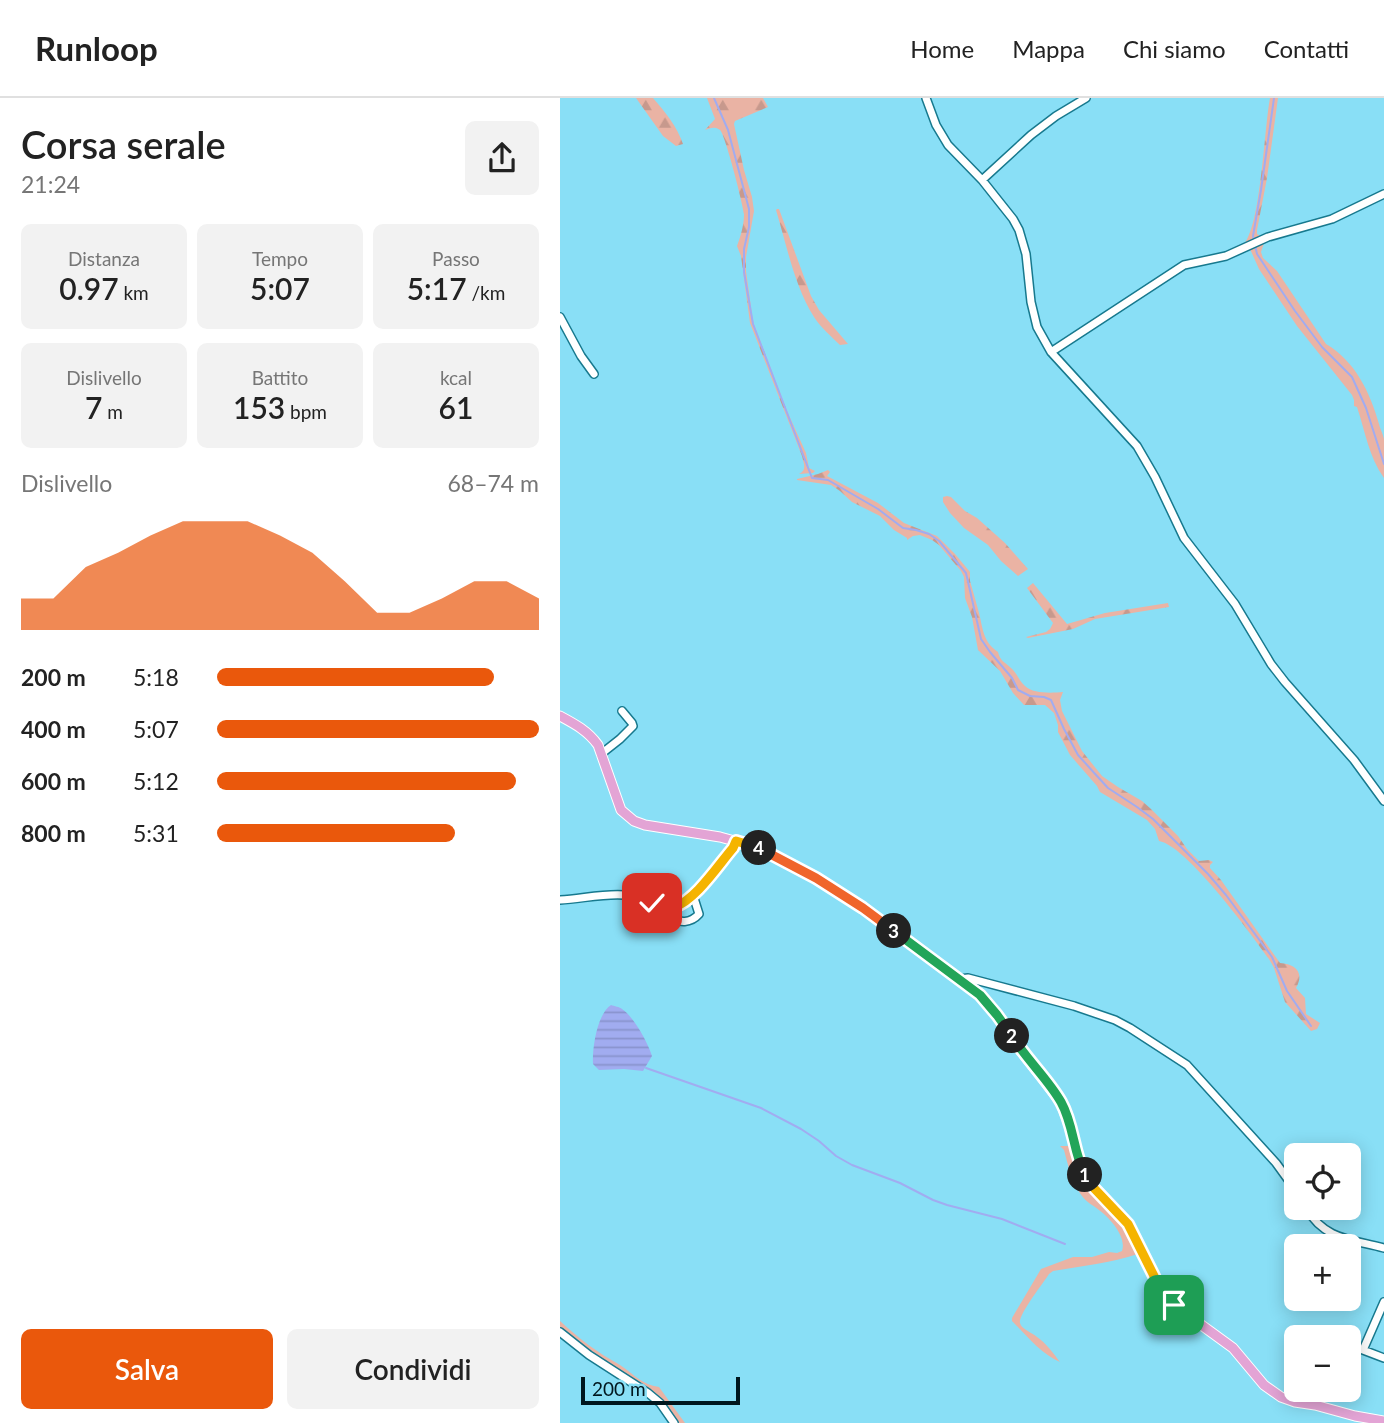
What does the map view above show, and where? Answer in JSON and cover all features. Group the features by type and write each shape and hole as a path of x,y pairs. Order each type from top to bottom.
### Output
{"main road":[{"path":"560,716 592,736 598,745 621,810 635,821 763,849 863,908 980,995 1061,1103 1080,1164 1088,1180 1128,1224 1167,1298 1233,1349 1264,1385 1281,1397 1384,1421"}],"street":[{"path":"926,98 936,125 948,145 982,180 1019,230 1026,254 1031,302 1037,327 1051,352 1137,446 1184,538 1235,604 1271,664 1354,760 1384,801"},
{"path":"982,180 1031,135 1086,98"},
{"path":"1051,352 1185,265 1226,256 1254,242 1332,219 1384,194"},
{"path":"560,317 580,355 594,374"},
{"path":"601,754 633,726 622,711"},
{"path":"560,900 622,895 639,897 668,907 676,906 693,895 736,841"},
{"path":"628,919 648,916 692,921 699,914 693,895"},
{"path":"960,979 968,978 1074,1006 1130,1028 1187,1065 1284,1174"},
{"path":"1316,1220 1335,1236 1384,1248"},
{"path":"1384,1302 1363,1350 1384,1358"},
{"path":"560,1332 612,1371 648,1393 660,1403 674,1423"}],"green space":[{"path":"636,98 653,98 674,125 683,144 676,146 663,136"},
{"path":"707,98 763,98 768,107 735,121 734,124 754,211 746,271 753,322 806,453 809,468 815,471 813,473 799,474 804,469 802,456 750,323 741,256 737,246 743,222 743,208 722,134 716,128 705,130 715,119"},
{"path":"1270,98 1278,98 1257,230 1260,236 1244,244 1250,233 1258,197"},
{"path":"777,209 811,296 819,310 848,344 840,345 817,321 807,305 792,265"},
{"path":"1261,242 1264,243 1261,252 1263,258 1277,271 1326,344 1353,368 1366,389 1384,439 1384,478 1371,453 1352,395 1297,326 1259,269 1250,249"},
{"path":"828,470 830,472 827,476 878,503 904,523 937,536 955,554 970,572 970,581 989,644 1028,689 1063,692 1060,700 1062,711 1082,751 1102,776 1142,801 1199,861 1213,862 1210,868 1280,963 1294,967 1299,973 1296,988 1305,998 1306,1014 1320,1023 1317,1029 1311,1031 1285,1002 1269,959 1201,874 1171,846 1159,841 1155,829 1147,820 1100,792 1070,755 1058,732 1054,713 1045,705 1024,705 1000,671 978,650 972,617 965,598 964,577 939,545 920,535 907,540 880,516 852,502 831,485 797,480"},
{"path":"947,496 1005,543 1028,569 1018,576 988,545 964,528 943,502 943,497"},
{"path":"1033,583 1067,624 1105,613 1168,603 1169,607 1095,619 1073,629 1028,638 1026,637 1046,632 1053,623 1027,588"},
{"path":"1060,1146 1071,1146 1080,1174 1088,1187 1119,1220 1138,1254 1049,1274 1027,1306 1020,1323 1044,1342 1060,1362 1035,1344 1012,1318 1041,1269 1073,1257 1117,1253 1122,1251 1123,1246 1120,1234 1112,1223 1079,1191 1064,1150"},
{"path":"560,1321 588,1345 638,1379 659,1387 685,1423 676,1423 660,1401 613,1371 560,1330"}],"water":[{"path":"611,1005 627,1013 647,1044 652,1056 643,1071 599,1070 593,1064 599,1024"}],"waterway":[{"path":"714,98 728,130 749,209 744,272 753,324 812,478 828,480 878,509 903,528 929,534 939,541 966,573 981,639 1012,678 1018,690 1030,696 1051,700 1078,755 1108,788 1153,819 1208,874 1272,957 1287,991 1311,1026"},
{"path":"1254,240 1274,98"},
{"path":"1255,245 1257,254 1295,311 1322,347 1352,377 1366,408 1384,464"},
{"path":"646,1068 761,1108 801,1129 852,1165 900,1183 933,1200 1002,1219 1065,1244"}],"route":[{"path":"652,903 668,907 685,901 697,891 736,841 741,842 763,849 816,878 863,908 970,986 990,1006 1054,1092 1061,1103 1077,1156 1088,1180 1128,1224 1158,1284 1174,1305"}]}
